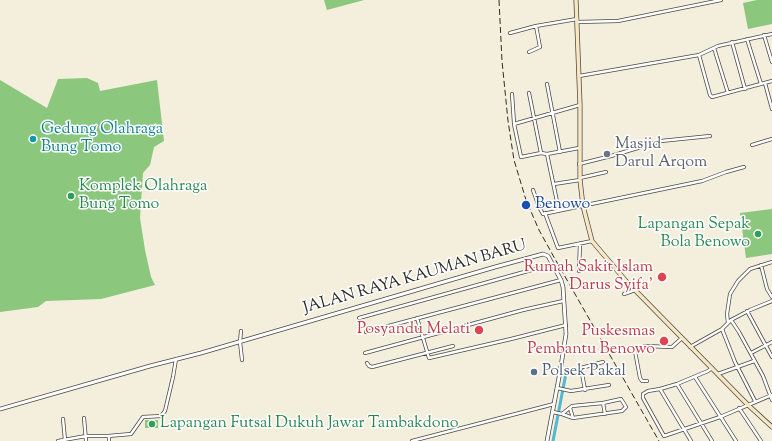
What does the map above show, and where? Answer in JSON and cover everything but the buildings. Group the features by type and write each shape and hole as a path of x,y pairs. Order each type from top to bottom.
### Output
{"main road":[{"path":"576,0 581,129 579,164 583,206 592,241 635,290 690,347 772,426"}],"street":[{"path":"510,33 536,26 577,20 618,21 705,2 721,0"},
{"path":"529,52 540,47 536,26"},
{"path":"579,76 699,55 732,42 772,34"},
{"path":"764,35 772,62"},
{"path":"748,39 761,84"},
{"path":"732,42 744,89"},
{"path":"714,48 728,94"},
{"path":"699,55 711,96 714,97 728,94 772,81"},
{"path":"765,83 772,109"},
{"path":"548,84 560,152"},
{"path":"529,93 541,153"},
{"path":"512,94 514,123 521,156 541,153 547,154 579,148"},
{"path":"514,123 580,105"},
{"path":"579,164 661,141 710,136"},
{"path":"752,145 772,139"},
{"path":"547,154 559,211"},
{"path":"545,213 702,181 744,167"},
{"path":"554,184 606,172"},
{"path":"533,190 542,213 545,213 557,247 559,248 592,241"},
{"path":"579,271 580,243"},
{"name":"JALAN RAYA KAUMAN BARU","path":"0,409 240,342 539,255 548,256 553,264"},
{"path":"728,324 728,306 732,289 750,269 772,262"},
{"path":"359,318 553,264 561,280 563,290 566,334 559,388 552,412 547,441"},
{"path":"761,266 772,297"},
{"path":"366,332 561,280"},
{"path":"624,294 635,290"},
{"path":"365,353 523,310 563,301"},
{"path":"690,347 722,329 731,320 772,301"},
{"path":"747,312 772,357"},
{"path":"416,318 427,357 429,358 566,325"},
{"path":"731,320 763,376 772,400"},
{"path":"722,329 738,367 755,401"},
{"path":"241,331 240,342 242,360"},
{"path":"648,381 642,381 640,378 635,351 645,346 672,347 682,338"},
{"path":"750,353 772,342"},
{"path":"367,363 372,367 453,346"},
{"path":"58,441 86,436 132,434 143,417 160,417 163,414 173,377 176,359"},
{"path":"718,374 754,361"},
{"path":"585,390 581,368 603,362"},
{"path":"712,368 677,384 648,391 643,394 642,398 664,436 720,417 771,395"},
{"path":"695,377 736,441"},
{"path":"677,384 712,441"},
{"path":"559,388 571,392 609,385"},
{"path":"660,389 691,441"},
{"path":"552,412 573,418 622,411 626,407 621,399 603,403 572,406 562,414"},
{"path":"603,403 605,414"},
{"path":"412,441 554,404"},
{"path":"570,408 573,418"},
{"path":"739,408 761,441"},
{"path":"63,418 65,440"},
{"path":"84,418 86,441"},
{"path":"109,436 109,441"}],"green space":[{"path":"324,0 364,0 327,10"},
{"path":"757,0 772,0 772,24 748,29 743,3"},
{"name":"Komplek Olahraga Bung Tomo","path":"87,78 98,83 100,91 157,80 164,141 154,147 150,165 143,173 140,218 151,277 155,285 101,299 46,301 38,307 0,312 0,80 47,108 58,79"},
{"name":"Lapangan Sepak Bola Benowo","path":"772,209 772,254 746,258 740,213"},
{"name":"Lapangan Futsal Dukuh Jawar Tambakdono","path":"145,420 158,420 158,428 145,428"}],"waterway":[{"path":"553,441 567,368"}],"railway":[{"path":"499,0 502,61 508,121 514,160 526,200 539,230 555,259 659,441"}],"place":[{"name":"Gedung Olahraga Bung Tomo","path":"33,139"},
{"name":"Masjid Darul Arqom","path":"607,154"},
{"name":"Komplek Olahraga Bung Tomo","path":"71,196"},
{"name":"Benowo","path":"526,205"},
{"name":"Lapangan Sepak Bola Benowo","path":"758,234"},
{"name":"Rumah Sakit Islam Darus Syifa'","path":"662,277"},
{"name":"Posyandu Melati","path":"479,330"},
{"name":"Puskesmas Pembantu Benowo","path":"664,341"},
{"name":"Polsek Pakal","path":"534,372"},
{"name":"Lapangan Futsal Dukuh Jawar Tambakdono","path":"152,424"}]}
